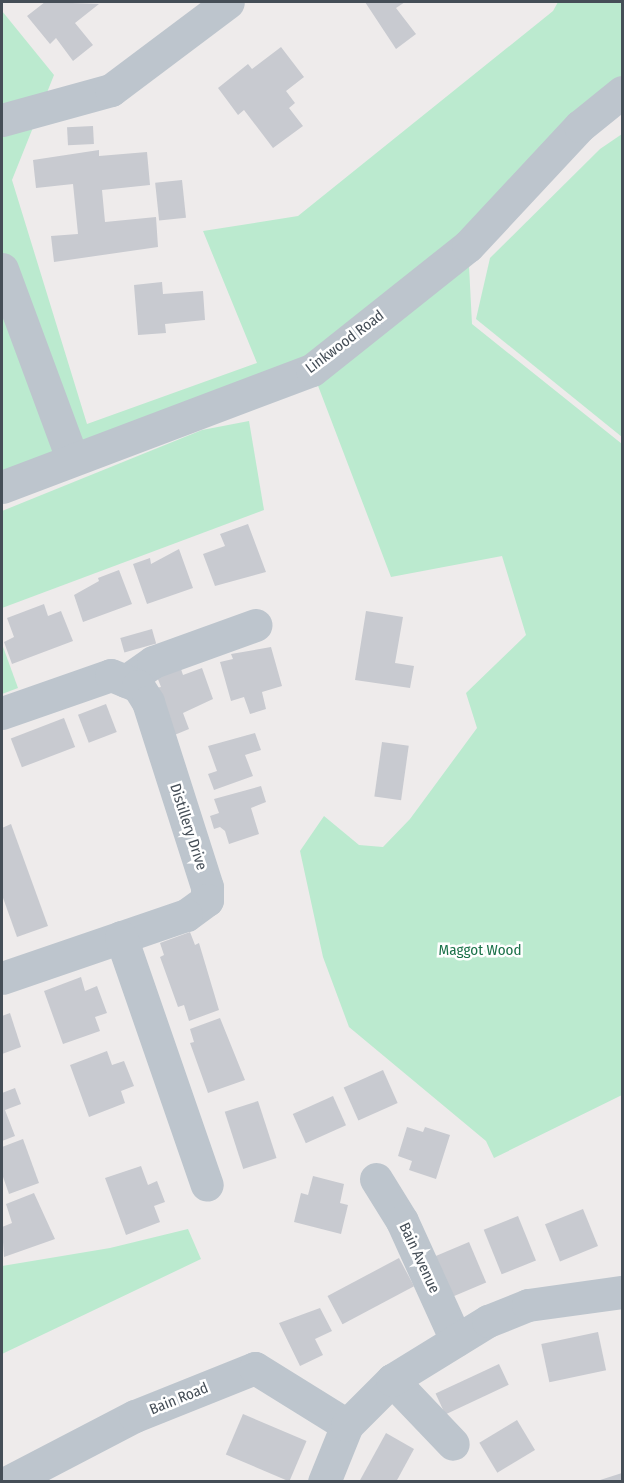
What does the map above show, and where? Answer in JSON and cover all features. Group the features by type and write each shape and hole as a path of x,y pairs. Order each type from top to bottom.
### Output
{"street":[{"path":"2,120 111,90 228,2"},
{"name":"Linkwood Road","path":"2,486 312,370 468,246 580,126 622,92"},
{"path":"2,269 72,458"},
{"path":"2,713 111,675 126,681 153,662 255,625"},
{"name":"Distillery Drive","path":"2,978 186,915 207,900 207,888 148,702 138,686 126,681"},
{"path":"121,937 207,1185"},
{"name":"Bain Avenue","path":"376,1179 402,1221 456,1340"},
{"path":"324,1482 347,1425 392,1380 456,1340 528,1305 622,1292"},
{"name":"Bain Road","path":"8,1482 135,1416 255,1368 347,1425"},
{"path":"392,1380 453,1444"}],"green space":[{"name":"Maggot Wood","path":"558,2 622,2 622,92 468,246 472,324 622,444 622,1095 494,1158 486,1141 349,1027 323,957 300,851 324,816 359,845 383,847 410,819 477,728 466,693 526,635 502,556 391,577 312,370 2,487 2,11 54,75 12,180 87,424 257,363 203,231 298,216 553,11"},
{"path":"622,134 622,437 476,319 490,258 600,149"},
{"path":"249,421 264,510 2,608 2,511 202,430"},
{"path":"2,644 18,688 2,694"},
{"path":"188,1229 201,1259 2,1354 2,1266 110,1248"}],"building":[{"path":"45,2 99,4 75,23 93,45 73,61 56,38 50,44 27,16"},
{"path":"365,2 405,2 396,8 416,34 396,49"},
{"path":"281,47 304,77 286,91 295,103 289,108 303,126 273,148 244,110 238,115 218,88 248,64 252,69"},
{"path":"93,126 94,144 68,145 67,127"},
{"path":"99,150 99,156 147,152 150,185 102,190 105,222 156,217 158,247 54,262 51,236 78,234 73,184 36,188 33,160"},
{"path":"182,180 186,218 159,221 155,183"},
{"path":"162,282 163,294 203,291 205,320 165,324 166,333 138,335 134,285"},
{"path":"248,524 266,572 215,586 203,554 225,546 220,534"},
{"path":"179,549 193,588 147,604 133,564 150,558 151,564"},
{"path":"119,570 132,604 83,622 74,595 99,581 98,578"},
{"path":"44,604 48,616 61,611 73,641 12,664 4,642 14,637 7,618"},
{"path":"366,611 403,617 395,663 414,666 410,688 355,680"},
{"path":"152,629 156,643 124,653 120,638"},
{"path":"271,647 282,686 262,692 266,709 250,714 244,697 231,701 220,662 233,659 231,654"},
{"path":"178,660 183,675 202,668 213,699 183,713 189,729 172,736 155,688 161,687 154,669"},
{"path":"106,704 117,732 89,743 78,715"},
{"path":"64,718 75,747 22,767 11,738"},
{"path":"255,733 261,750 245,755 253,776 214,790 208,774 217,771 208,746"},
{"path":"382,742 409,746 401,800 374,796"},
{"path":"261,786 266,802 251,808 259,834 229,844 225,831 220,827 214,829 210,816 219,813 214,799"},
{"path":"11,824 48,926 17,937 2,895 2,828"},
{"path":"190,932 195,945 199,943 219,1010 189,1021 184,1005 178,1007 160,957 164,955 160,943"},
{"path":"81,977 85,991 97,986 107,1013 95,1017 100,1031 63,1044 44,991"},
{"path":"10,1013 21,1047 2,1054 2,1016"},
{"path":"220,1018 245,1080 208,1093 190,1043 194,1042 190,1029"},
{"path":"107,1051 112,1065 124,1061 134,1086 121,1091 125,1103 89,1117 70,1065"},
{"path":"383,1070 398,1103 358,1120 344,1087"},
{"path":"15,1088 21,1104 5,1110 15,1136 2,1141 2,1093"},
{"path":"333,1096 346,1125 306,1143 293,1114"},
{"path":"258,1101 277,1158 243,1169 225,1112"},
{"path":"407,1127 423,1132 425,1127 450,1135 436,1179 409,1170 412,1161 398,1156"},
{"path":"23,1139 39,1183 9,1194 2,1174 2,1147"},
{"path":"141,1166 148,1185 157,1181 165,1202 154,1206 160,1222 126,1235 105,1178"},
{"path":"313,1176 344,1184 340,1203 348,1205 341,1234 294,1222 301,1193 308,1195"},
{"path":"34,1193 55,1239 4,1257 2,1227 12,1223 6,1204"},
{"path":"583,1209 598,1246 560,1261 545,1224"},
{"path":"518,1216 536,1261 502,1274 484,1230"},
{"path":"469,1242 486,1283 451,1297 434,1257"},
{"path":"399,1258 414,1286 343,1324 327,1296"},
{"path":"320,1308 332,1331 315,1339 323,1355 300,1366 279,1323"},
{"path":"598,1332 606,1370 549,1382 541,1344"},
{"path":"499,1364 509,1385 445,1414 436,1394"},
{"path":"243,1414 307,1441 289,1481 226,1455"},
{"path":"517,1420 535,1450 497,1473 479,1443"},
{"path":"386,1433 414,1449 396,1482 359,1482"},
{"path":"622,1473 622,1482 597,1482 597,1481"}]}
